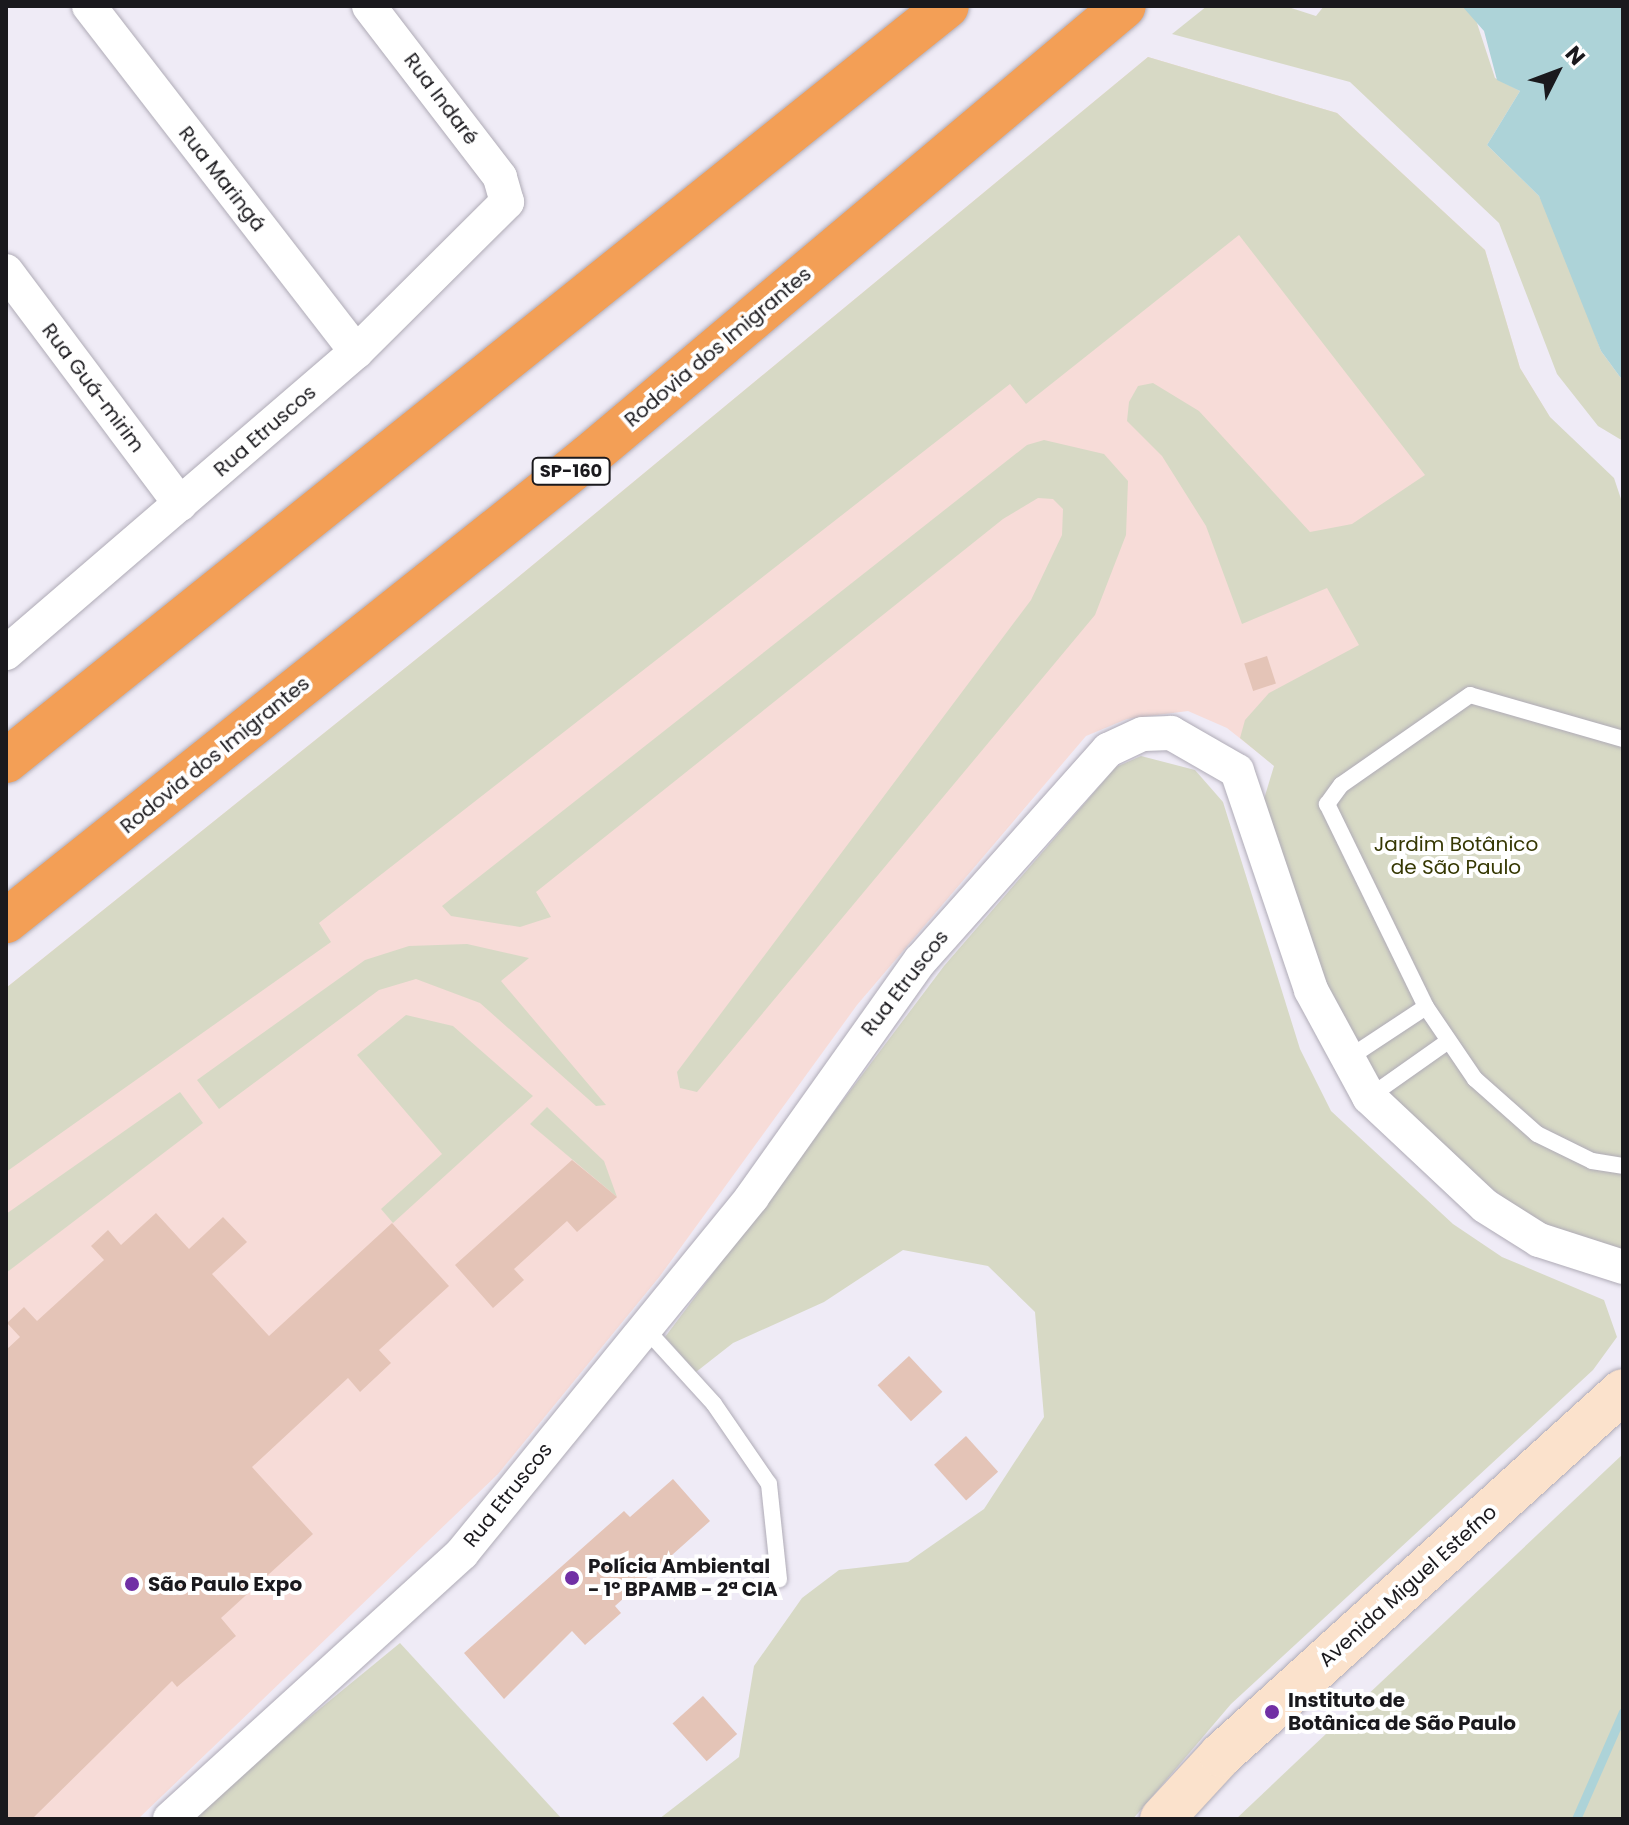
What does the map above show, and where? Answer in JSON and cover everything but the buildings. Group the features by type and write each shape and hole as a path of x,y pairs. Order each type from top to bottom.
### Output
{"highway":[{"path":"6,761 947,6"},
{"name":"Rodovia dos Imigrantes","path":"6,921 588,457 1124,6"}],"main road":[{"name":"Avenida Miguel Estefno","path":"1162,1819 1221,1755 1623,1391"}],"street":[{"name":"Rua Maringá","path":"89,6 356,352"},
{"name":"Rua Indaré","path":"369,6 508,195"},
{"name":"Rua Etruscos","path":"10,642 180,504 356,352 498,216 508,195"},
{"name":"Rua Guá-mirim","path":"6,271 180,504"},
{"name":"Rua Etruscos","path":"170,1819 450,1566 752,1197 920,961 1108,750 1143,734 1171,733 1237,771 1311,990 1344,1061 1369,1097 1485,1206 1539,1240 1623,1267"}],"lane":[{"path":"1623,739 1470,695 1331,794 1328,811 1426,1007 1447,1042 1501,1106 1537,1134 1601,1164 1623,1166"},
{"path":"1344,1061 1426,1007"},
{"path":"1369,1097 1447,1042"},
{"path":"644,1327 714,1404 769,1484 779,1579"}],"shaded area":[{"name":"São Paulo Expo","path":"1148,57 1337,113 1485,250 1520,368 1623,538 1275,766 1227,728 1188,711 1127,719 1086,736 857,1005 660,1276 498,1474 138,1819 6,1819 6,988 505,588"}],"green space":[{"path":"1207,6 1285,6 1316,16 1324,6 1462,6 1474,14 1495,78 1520,91 1487,145 1539,196 1557,231 1601,351 1623,381 1623,441 1598,426 1557,374 1499,223 1350,82 1172,34"},
{"name":"Jardim Botânico de São Paulo","path":"1148,57 1337,113 1485,250 1520,368 1550,417 1614,478 1623,505 1623,1259 1544,1230 1467,1169 1387,1103 1344,1035 1261,809 1274,766 1240,738 1245,720 1269,693 1359,645 1327,588 1242,624 1206,526 1162,456 1127,421 1129,402 1138,386 1153,383 1199,411 1310,532 1352,524 1425,475 1239,235 1026,404 1010,384 319,923 331,942 6,1172 6,988 505,588"},
{"path":"1044,440 1104,454 1128,481 1126,535 1095,615 697,1092 680,1088 677,1072 1031,600 1062,535 1063,509 1053,499 1038,498 1003,519 536,892 551,917 520,927 451,916 442,906 1027,445"},
{"path":"1141,756 1195,770 1223,802 1300,1049 1331,1111 1453,1224 1502,1257 1604,1300 1617,1337 1593,1370 1231,1704 1133,1819 659,1819 739,1757 754,1666 802,1598 839,1570 908,1562 984,1509 1044,1417 1035,1312 988,1266 903,1250 824,1302 733,1343 696,1372 665,1337 944,966 1116,767"},
{"path":"467,944 529,958 501,981 606,1105 596,1106 480,1003 416,979 379,990 219,1109 197,1080 365,960 409,946"},
{"path":"406,1015 453,1026 533,1096 393,1223 381,1209 442,1154 357,1055"},
{"path":"180,1092 203,1123 6,1273 6,1214"},
{"path":"547,1107 604,1161 617,1197 530,1124"},
{"path":"1623,1454 1623,1819 1236,1819 1293,1765"},
{"path":"400,1643 562,1819 194,1819 227,1785"}],"water":[{"path":"1462,6 1623,6 1623,381 1601,351 1539,196 1487,145 1520,91 1497,80 1484,31"}],"waterway":[{"path":"1576,1819 1623,1712"}],"place":[{"name":"Polícia Ambiental - 1º BPAMB - 2ª CIA","path":"572,1578"},
{"name":"São Paulo Expo","path":"132,1584"},
{"name":"Instituto de Botânica de São Paulo","path":"1272,1712"}]}
